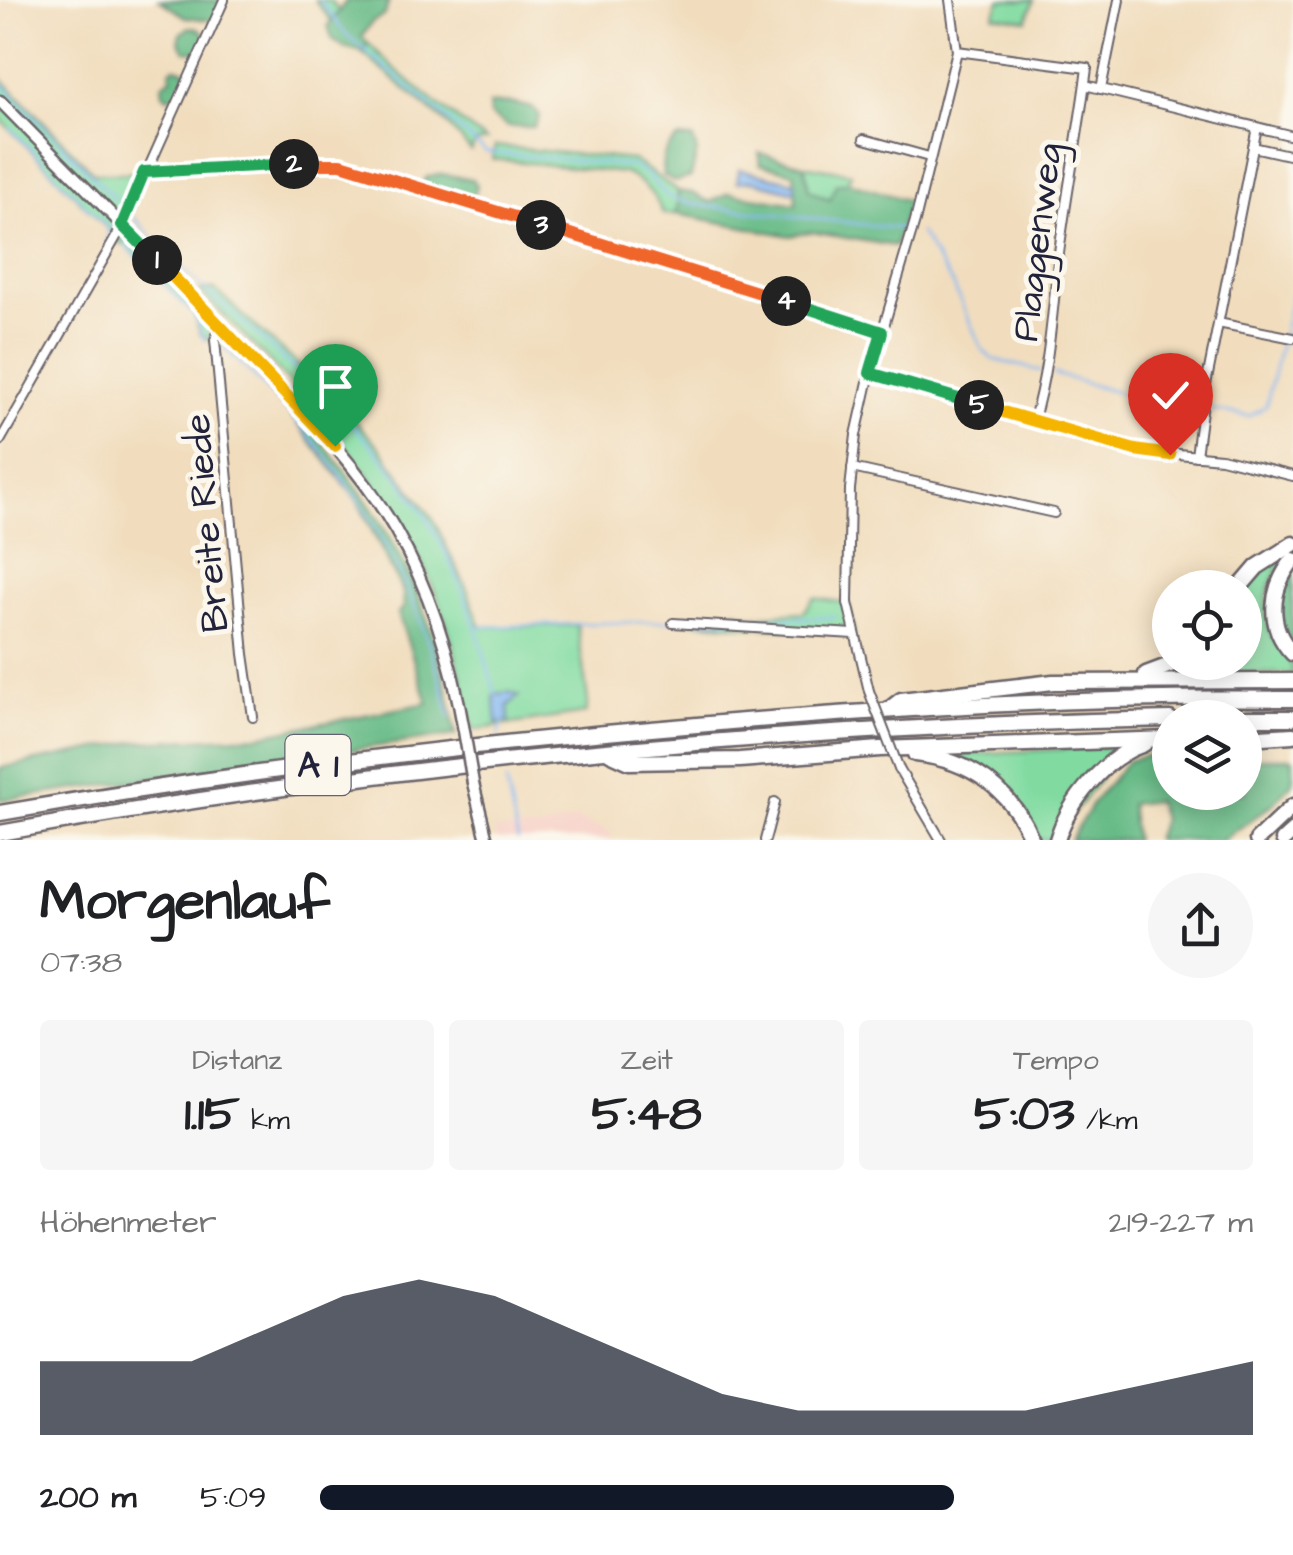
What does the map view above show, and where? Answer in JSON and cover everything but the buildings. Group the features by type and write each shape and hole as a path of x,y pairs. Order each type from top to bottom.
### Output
{"highway":[{"path":"1254,570 1293,544"},
{"path":"1293,560 1281,576 1273,606 1279,634 1293,654"},
{"path":"1125,680 1152,671"},
{"path":"887,710 901,700 999,687 1125,680 1293,681"},
{"name":"A 1","path":"0,813 366,758 620,731 887,710 1082,701 1293,698"},
{"path":"1262,718 1293,718"},
{"name":"A 1","path":"0,832 370,778 609,752 899,729 1152,720"},
{"path":"1262,737 1293,735"},
{"path":"609,752 630,762 740,760 880,749 1152,739"},
{"path":"1057,840 1067,816 1108,765 1128,750 1152,743"},
{"path":"880,749 890,754 944,759 973,770 1008,799 1032,840"},
{"path":"1257,840 1293,806"},
{"path":"1284,840 1293,831"}],"main road":[{"path":"0,100 335,446 395,530 423,584 439,628 486,840"}],"street":[{"path":"0,441 122,225 224,0"},
{"path":"941,840 931,834 899,770 869,691 848,603 852,468 870,373 915,221 956,51 950,0"},
{"path":"1101,90 1119,0"},
{"name":"Plaggenweg","path":"956,51 1087,68 1059,254 1051,348 1033,422"},
{"path":"1085,85 1293,136"},
{"path":"1196,456 1204,395 1256,127"},
{"path":"864,138 928,157"},
{"path":"1254,147 1293,156"},
{"path":"144,172 341,164 882,332"},
{"path":"1218,323 1286,337"},
{"name":"Breite Riede","path":"220,324 215,340 244,654 254,717"},
{"path":"870,373 1135,450 1248,464 1293,476"},
{"path":"852,468 1054,513"},
{"path":"673,624 854,634"},
{"path":"765,840 775,802"}],"shaded area":[{"path":"578,819 610,832 613,840 497,840 494,830 537,829"}],"green space":[{"path":"159,0 224,0 214,21 186,17"},
{"path":"315,0 330,0 403,76 486,140 475,143 471,151 444,121 344,38"},
{"path":"347,0 389,0 385,15 372,22 362,36 368,43 363,52 332,39 328,26"},
{"path":"1000,0 1034,0 1027,20 994,15"},
{"path":"189,27 208,36 200,52 185,51 179,42"},
{"path":"175,67 191,72 181,93 168,97 162,85"},
{"path":"0,77 94,173 142,173 113,234 0,119"},
{"path":"511,103 532,108 540,115 534,127 508,127 490,115 489,104"},
{"path":"679,138 693,139 697,152 691,177 674,182 663,175 663,163 667,150"},
{"path":"495,146 633,160 678,191 677,214 663,214 648,189 624,173 492,159"},
{"path":"759,153 804,165 809,190 830,200 836,184 848,182 909,201 895,246 811,232 790,236 677,214 678,191 710,202 729,193 796,204 794,173 760,164"},
{"path":"804,165 851,173 848,182 836,184 831,200 809,190"},
{"path":"441,174 472,179 477,185 470,203 419,188 427,177"},
{"path":"120,237 129,239 206,317 211,342 200,334 194,314 125,245 117,242"},
{"path":"214,289 332,396 380,448 433,519 481,627 577,625 588,700 586,713 473,730 447,624 414,547 362,466 299,393 200,291"},
{"path":"298,414 358,489 403,562 435,641 456,735 0,800 0,768 133,742 256,736 428,703 398,613 404,607 403,592 357,500 291,416"},
{"path":"1293,551 1272,581 1266,615 1273,639 1293,673 1262,673 1262,571"},
{"path":"1293,570 1293,645 1283,626 1280,608 1283,589"},
{"path":"814,598 848,603 854,634 682,621 719,620 726,612 737,611 752,616 804,612"},
{"path":"1125,746 1053,840 1036,840 1012,798 945,755"},
{"path":"1152,756 1152,801 1130,804 1135,840 1070,840 1092,804 1127,761"},
{"path":"1262,758 1293,758 1293,782 1273,804 1223,840 1155,840 1162,819 1159,810 1262,810"}],"water":[{"path":"739,169 795,182 795,192 752,181 737,182"},
{"path":"509,692 519,696 508,706 509,721 497,723 494,694"}],"waterway":[{"path":"320,0 345,33 486,152 632,166 669,197 697,205 903,229"},
{"path":"0,82 116,200"},
{"path":"10,128 109,229 107,246"},
{"path":"134,217 186,272 340,413 398,477 430,524 451,565 496,695"},
{"path":"920,233 953,285 982,349 992,359 1041,371"},
{"path":"125,245 194,314 204,340"},
{"path":"1054,374 1129,396 1250,416 1266,406 1293,292"},
{"path":"223,347 303,428 367,514 416,608 450,717"},
{"path":"696,621 835,617"},
{"path":"476,627 673,621"},
{"path":"499,735 503,722"},
{"path":"506,782 518,840"}],"route":[{"path":"335,446 122,225 144,172 341,164 882,332 870,373 881,377 1047,427 1170,455"}]}
